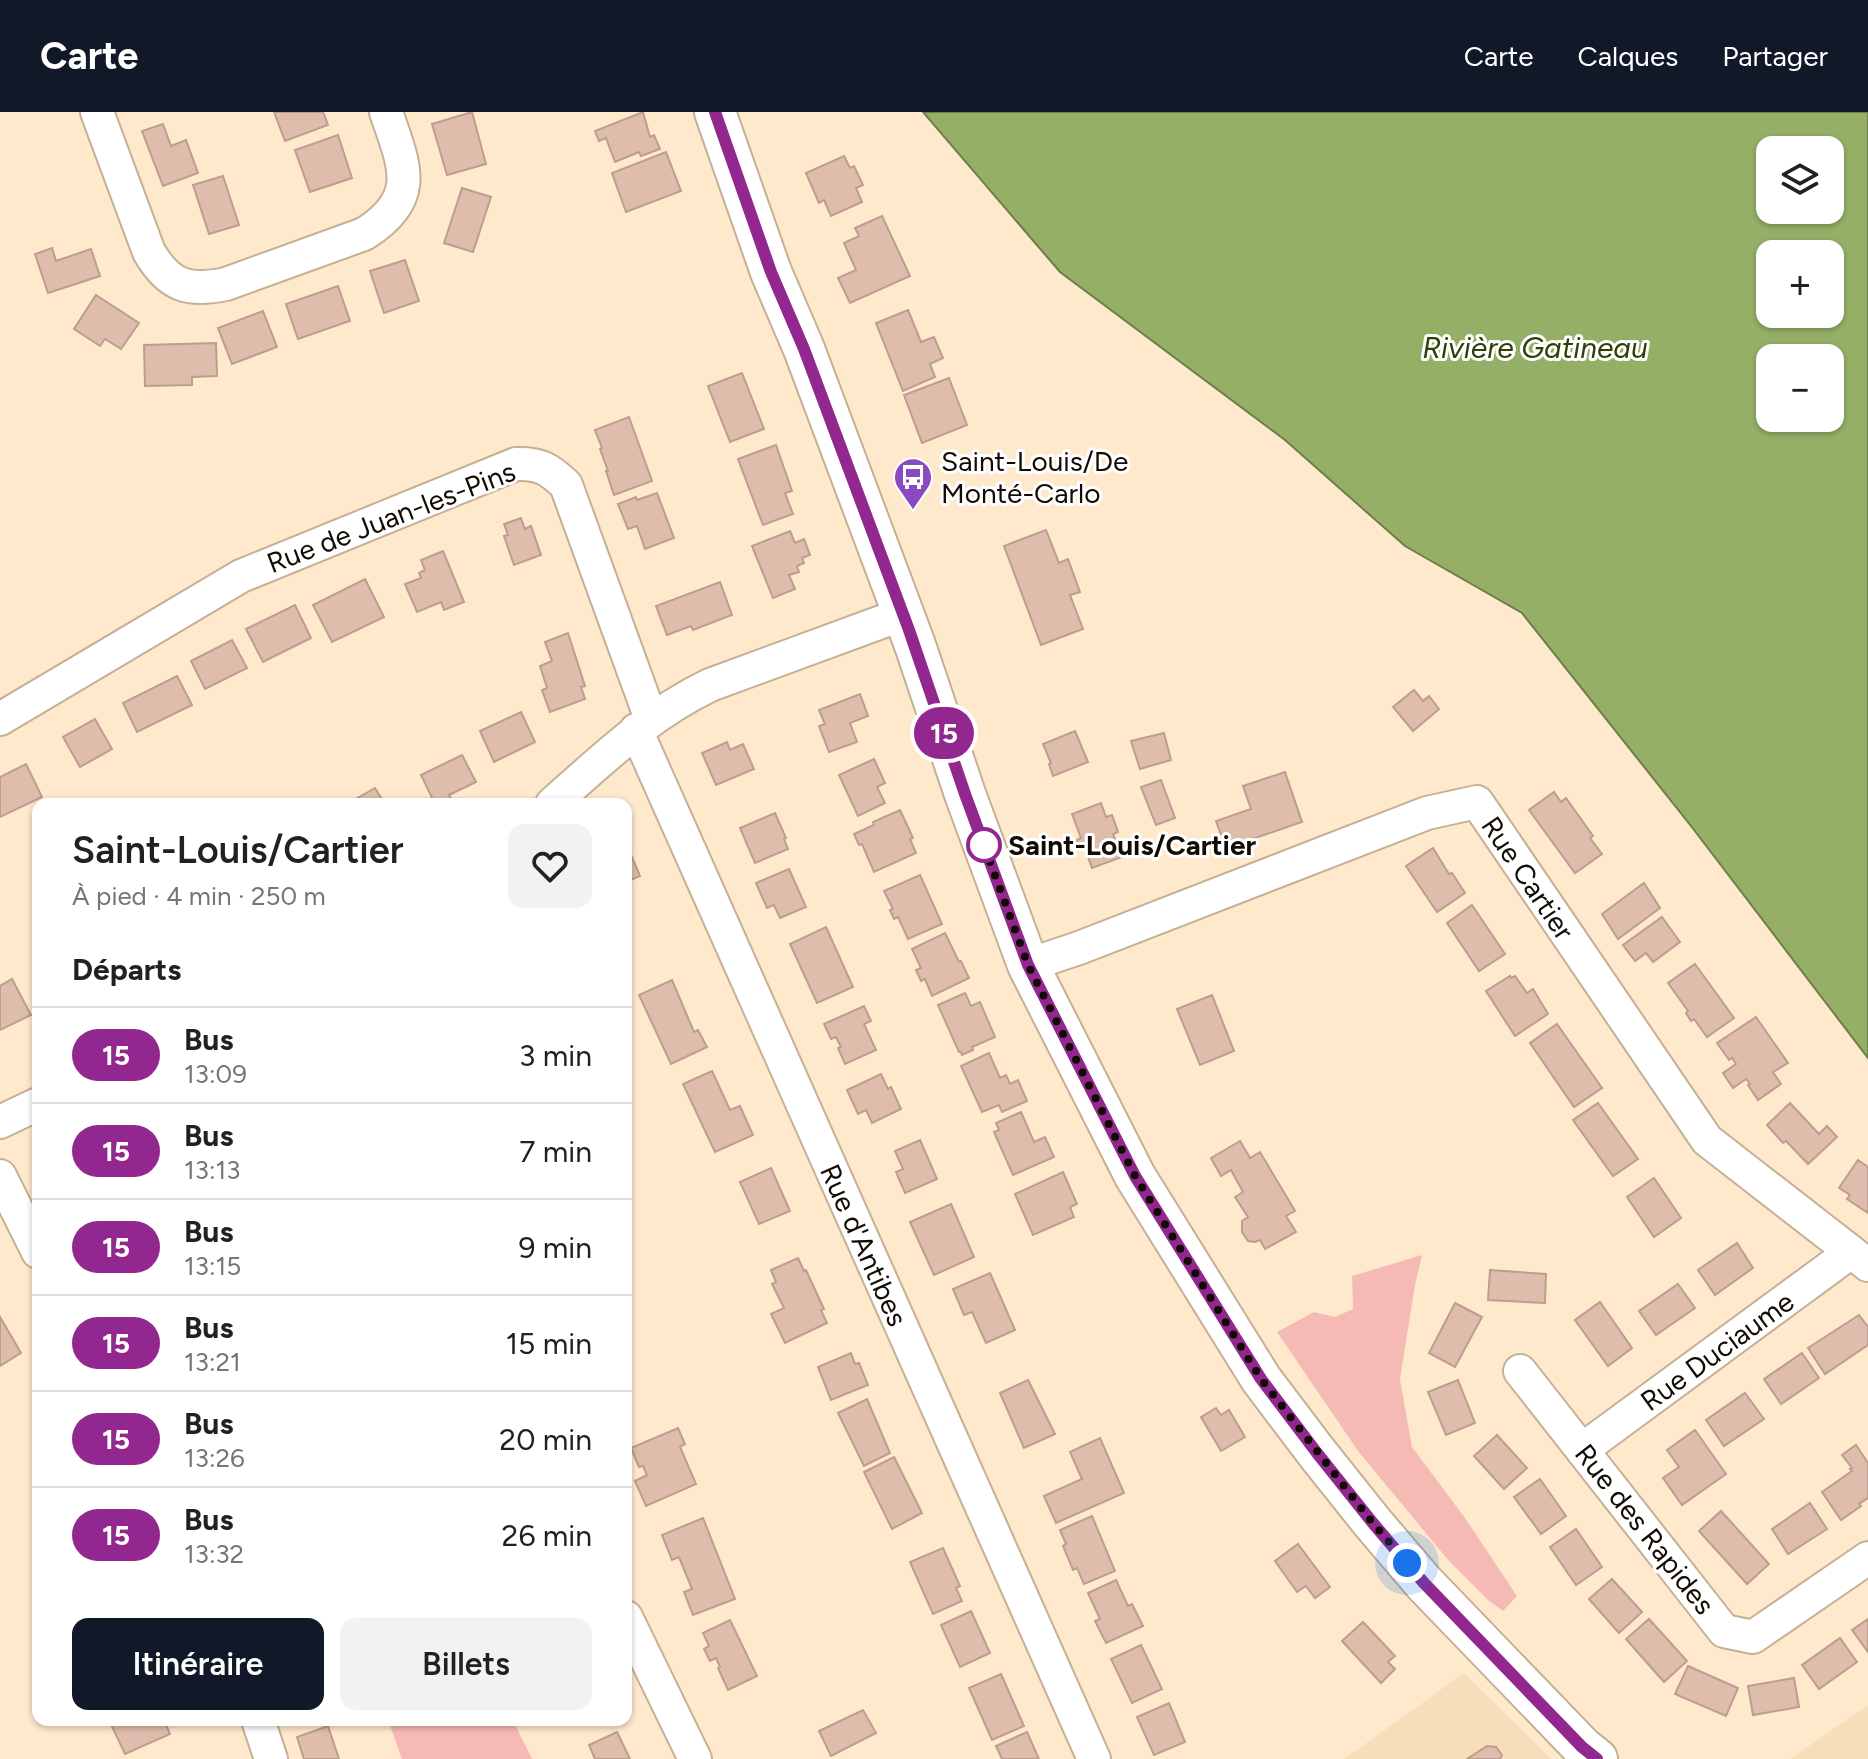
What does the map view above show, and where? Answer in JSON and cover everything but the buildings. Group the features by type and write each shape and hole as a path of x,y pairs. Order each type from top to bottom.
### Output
{"main road":[{"path":"715,112 771,272 804,349 903,614 1028,965 1135,1176 1261,1379 1372,1522 1424,1583 1597,1759"}],"street":[{"path":"97,112 158,268 168,278 195,287 226,284 364,234 379,225 399,201 404,174 386,112"},
{"name":"Rue de Juan-les-Pins","path":"0,719 241,576 516,464 531,463 542,466 566,485 644,725"},
{"path":"559,798 644,725 689,695 903,614"},
{"name":"Rue d'Antibes","path":"644,725 1094,1759"},
{"name":"Rue Cartier","path":"1028,965 1427,813 1477,802 1707,1140 1859,1259"},
{"path":"0,1122 32,1107"},
{"path":"0,1176 32,1240"},
{"name":"Rue Duciaume","path":"1583,1449 1859,1259"},
{"name":"Rue des Rapides","path":"1520,1371 1724,1631 1753,1637 1868,1558"},
{"path":"632,1629 695,1759"},
{"path":"260,1726 271,1759"}],"shaded area":[{"path":"1422,1255 1400,1379 1412,1447 1465,1518 1517,1596 1503,1611 1449,1561 1358,1451 1277,1332 1314,1312 1335,1317 1353,1309 1352,1276"},
{"path":"1464,1673 1551,1759 1344,1759"},
{"path":"1868,1705 1868,1759 1790,1759"},
{"path":"390,1726 516,1726 532,1759 402,1759"}],"water":[{"name":"Rivière Gatineau","path":"923,112 1868,112 1868,1058 1691,826 1522,613 1405,546 1285,440 1060,272"}],"bus line":[{"name":"15","path":"715,112 771,272 804,349 909,630 1028,965 1135,1176 1261,1379 1317,1453 1424,1583 1597,1759"}],"place":[{"name":"Saint-Louis/De Monté-Carlo","path":"913,511"},
{"name":"Saint-Louis/Cartier","path":"984,845"}],"route":[{"path":"984,845 982,840 1028,965 1135,1176 1261,1379 1407,1563"}]}
